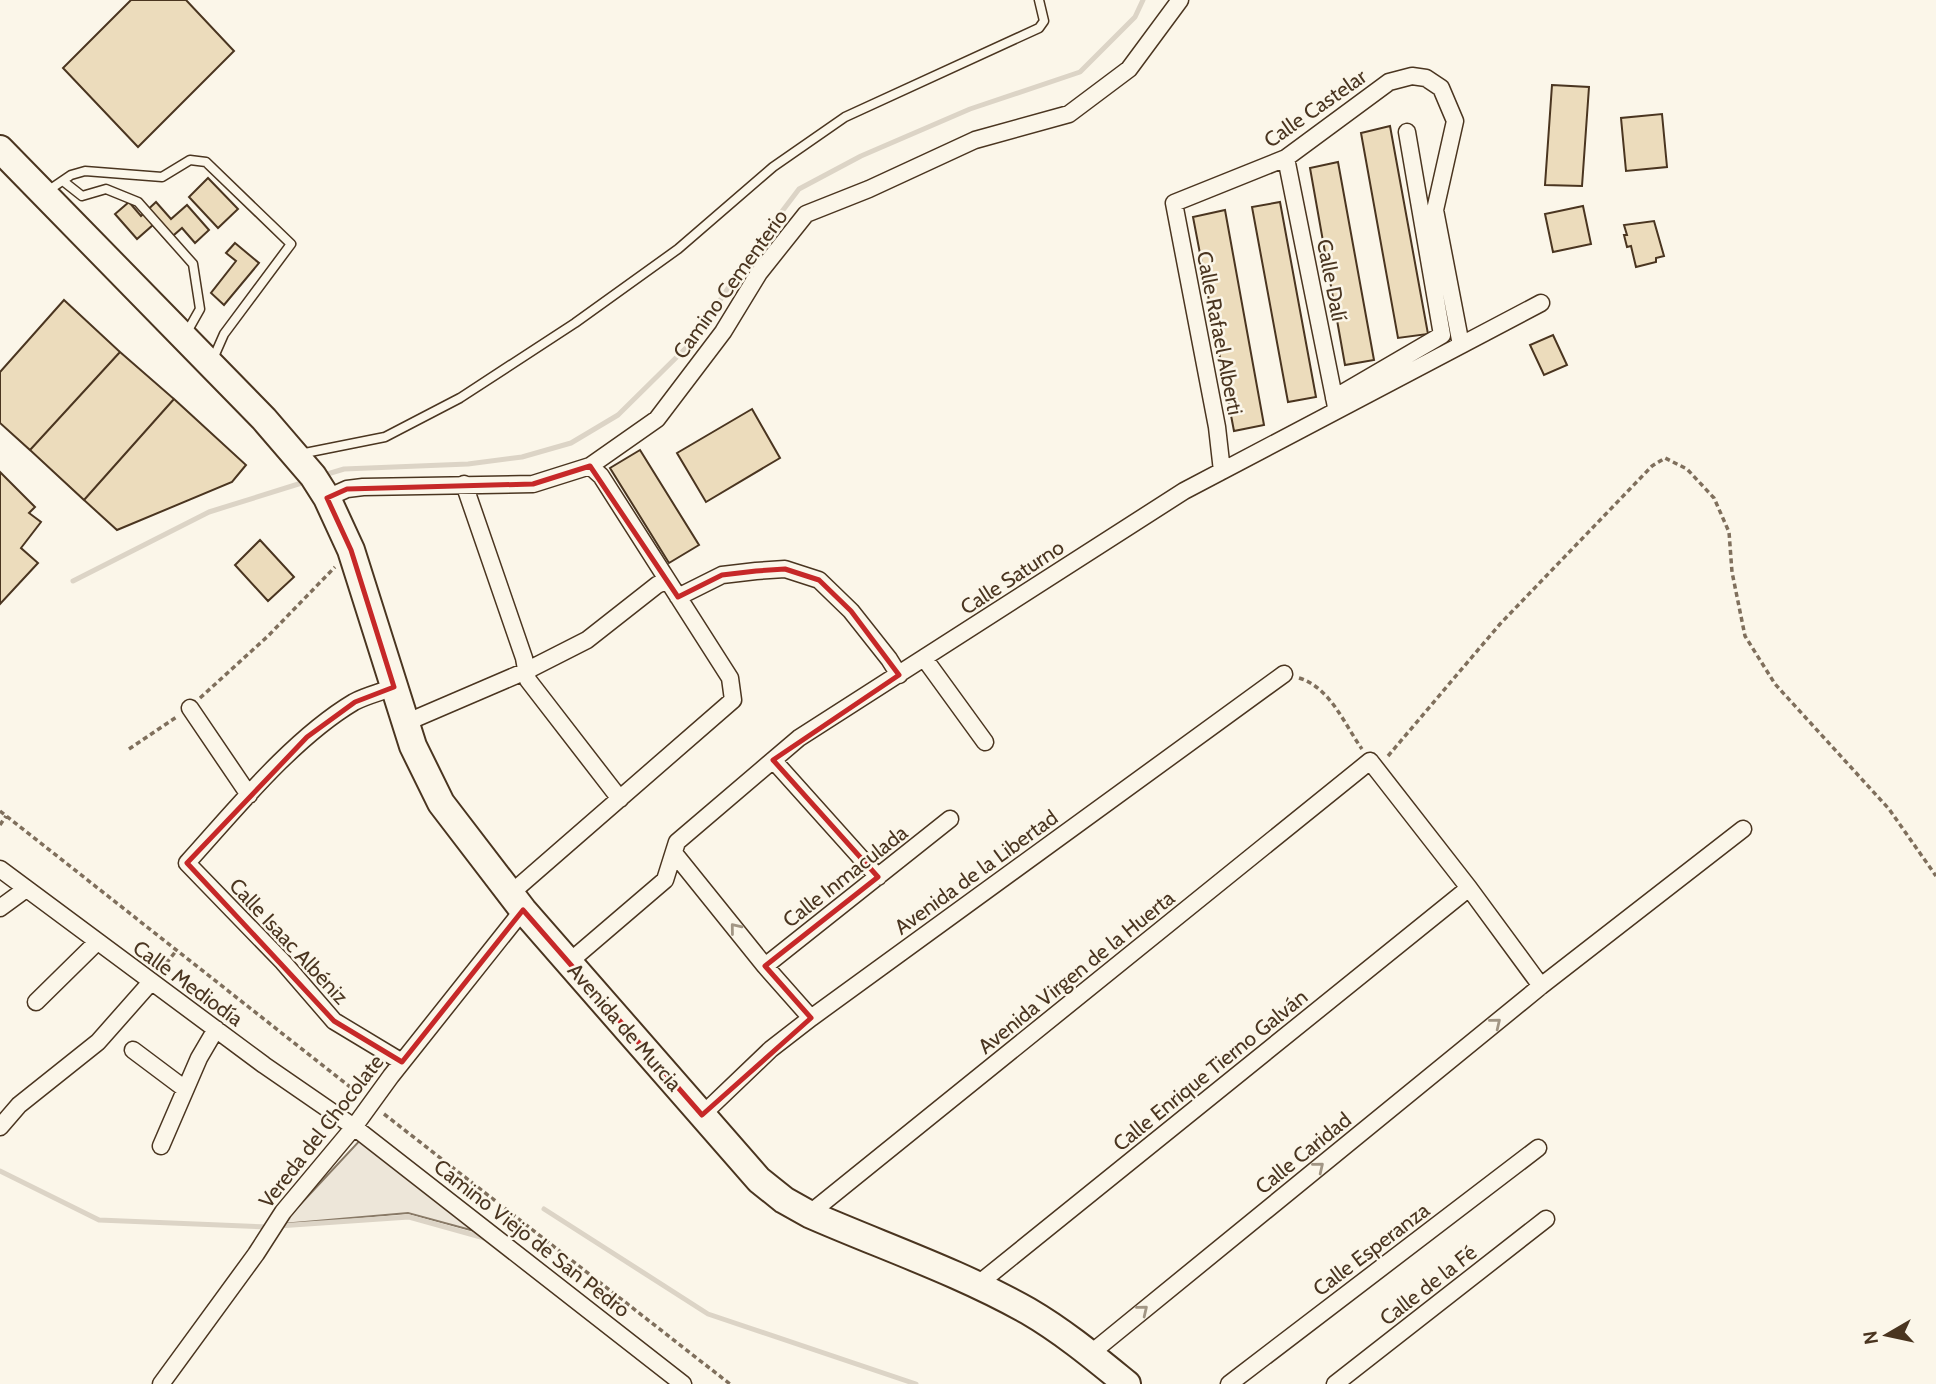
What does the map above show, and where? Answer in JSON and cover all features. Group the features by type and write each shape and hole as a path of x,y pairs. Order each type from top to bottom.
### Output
{"main road":[{"name":"Avenida de Murcia","path":"0,149 53,188 184,338 300,459 325,494 351,550 405,723 419,762 441,803 516,902 759,1180 784,1200 809,1214 977,1285 1029,1312 1090,1353 1127,1384"}],"street":[{"name":"Camino Cementerio","path":"325,494 363,487 533,484 590,466 657,419 723,332 759,273 806,214 869,189 975,140 1069,114 1129,69 1180,0"},
{"name":"Calle Castelar","path":"1174,204 1286,158 1389,82 1412,76 1426,78 1441,88 1455,121 1435,210 1461,345"},
{"path":"1335,405 1442,335 1407,132"},
{"name":"Calle Dalí","path":"1286,158 1335,405"},
{"name":"Calle Rafael Alberti","path":"1174,204 1217,427 1222,471"},
{"name":"Calle Saturno","path":"568,963 665,880 677,842 799,738 1184,491 1335,405 1461,345 1541,303"},
{"path":"590,466 601,476 678,597 722,575 785,569 819,580 851,611 899,675"},
{"path":"464,484 524,658 528,680 620,799"},
{"path":"405,723 526,671 587,639 667,580"},
{"name":"Vereda del Chocolate","path":"161,1384 256,1254 283,1212 354,1127 516,902 620,799 733,700 730,678 678,597"},
{"path":"924,658 985,742"},
{"name":"Avenida de la Libertad","path":"702,1115 771,1049 810,1018 1283,674"},
{"path":"190,708 249,794 307,737 355,702 394,687"},
{"path":"773,760 878,877"},
{"path":"1373,766 1469,888 1541,986"},
{"name":"Avenida Virgen de la Huerta","path":"809,1214 1373,766"},
{"name":"Calle Isaac Albéniz","path":"249,794 187,863 283,962 334,1021 402,1062"},
{"name":"Calle Inmaculada","path":"765,966 950,818"},
{"name":"Calle Caridad","path":"1090,1353 1541,986 1743,830"},
{"path":"674,853 810,1018"},
{"name":"Calle Mediodía","path":"0,869 216,1030 354,1127"},
{"name":"Calle Enrique Tierno Galván","path":"977,1285 1469,888"},
{"path":"0,908 26,889"},
{"path":"36,1002 97,942"},
{"path":"0,1127 19,1105 98,1042 151,982"},
{"path":"161,1146 199,1058 216,1030"},
{"path":"133,1050 186,1089"},
{"name":"Camino Viejo de San Pedro","path":"354,1127 684,1384"},
{"name":"Calle Esperanza","path":"1229,1384 1538,1148"},
{"name":"Calle de la Fé","path":"1335,1384 1546,1219"}],"lane":[{"path":"300,459 385,437 460,398 575,323 678,249 773,167 845,117 1039,28 1044,21 1039,0"},
{"path":"53,188 71,175 85,171 162,177 190,160 206,162 291,244 224,334 210,365"},
{"path":"53,188 82,196 106,189 138,202 193,264 200,309 184,338"}],"path":[{"path":"1283,674 1308,681 1336,706 1373,766 1500,624 1652,466 1665,458 1687,469 1714,498 1729,532 1732,572 1745,636 1775,684 1889,809 1936,876"},
{"path":"129,749 190,708 268,636 351,550"},
{"path":"0,825 6,816"},
{"path":"151,982 176,950"}],"highlighted area":[{"path":"590,466 678,597 722,575 785,569 819,580 851,611 899,675 773,760 878,877 765,966 811,1018 702,1115 523,910 402,1062 334,1021 187,863 307,737 355,702 394,687 351,550 327,498 347,489 533,484"}],"shaded area":[{"path":"363,1137 489,1235 408,1213 282,1224"}],"building":[{"path":"131,0 186,0 234,51 138,147 63,68"},
{"path":"1552,85 1589,87 1582,186 1545,185"},
{"path":"1662,114 1667,167 1626,171 1621,118"},
{"path":"1390,126 1428,334 1398,338 1361,133"},
{"path":"1338,162 1374,360 1345,365 1310,168"},
{"path":"208,178 238,209 218,228 189,197"},
{"path":"129,202 141,216 156,202 171,219 187,205 209,230 195,243 182,228 167,241 153,225 137,239 115,214"},
{"path":"1280,202 1316,397 1288,402 1252,207"},
{"path":"1583,206 1591,244 1553,252 1545,214"},
{"path":"1225,210 1264,425 1234,431 1193,217"},
{"path":"1654,221 1664,256 1656,258 1656,262 1636,267 1631,246 1627,247 1624,225"},
{"path":"235,243 259,263 224,305 211,293 236,261 226,253"},
{"path":"64,300 120,352 30,450 0,423 0,372"},
{"path":"1553,335 1567,365 1544,375 1530,345"},
{"path":"120,352 174,399 84,500 30,450"},
{"path":"174,399 246,465 232,482 117,530 84,500"},
{"path":"752,409 780,458 706,502 677,453"},
{"path":"640,450 699,545 669,563 610,468"},
{"path":"0,472 35,507 29,513 41,522 21,548 38,563 0,604"},
{"path":"260,540 294,577 268,601 235,565"}],"waterway":[{"path":"324,475 344,469 468,464 522,457 571,443 618,415 694,340 755,247 799,189 861,156 970,109 1080,72 1135,17 1143,0"},
{"path":"73,581 209,512 308,481"},
{"path":"0,1171 99,1220 268,1227"},
{"path":"544,1209 708,1314 916,1384"},
{"path":"278,1226 409,1217 488,1239"}]}
